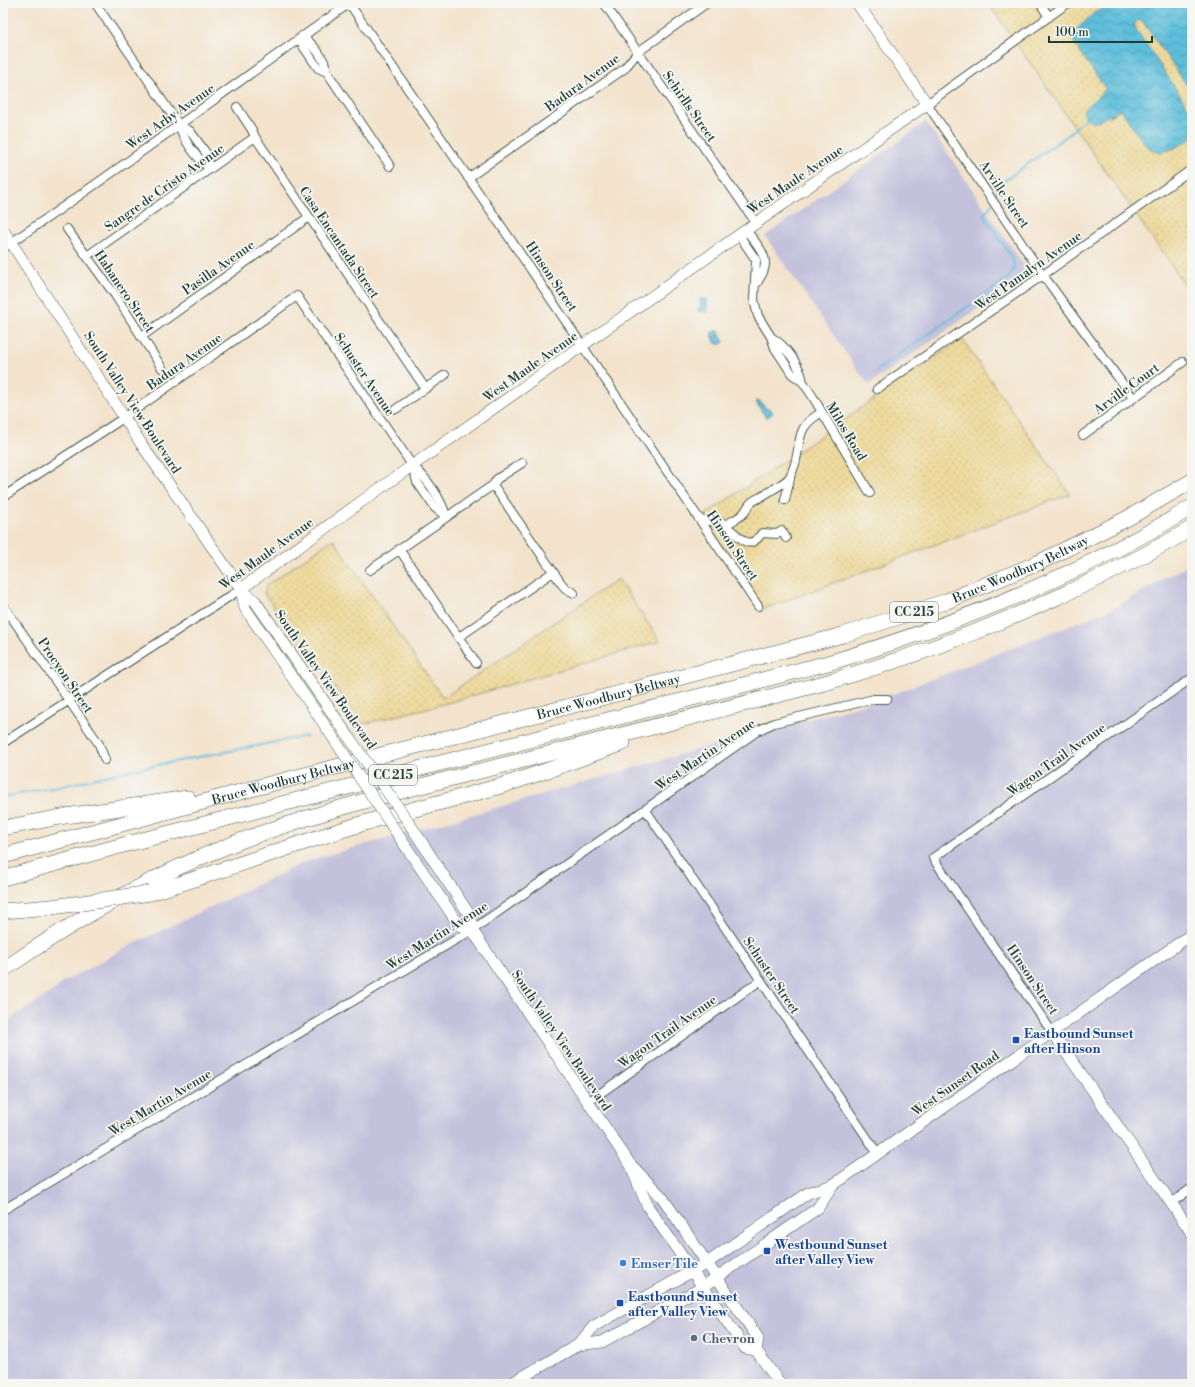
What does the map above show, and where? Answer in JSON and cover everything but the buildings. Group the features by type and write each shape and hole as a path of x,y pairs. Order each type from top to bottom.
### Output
{"highway":[{"name":"Bruce Woodbury Beltway","path":"3,856 251,789 843,635 940,604 1040,562 1128,518 1192,481"},
{"name":"Bruce Woodbury Beltway","path":"3,878 127,844 862,653 1016,597 1116,549 1192,507"},
{"name":"CC 215","path":"88,908 234,844 305,819 422,786 706,712 828,682 880,667 969,635 1024,612 1115,571 1192,528"},
{"path":"3,911 51,907 88,908 150,893 205,877 287,848 372,821 498,787 552,769 706,712"},
{"path":"3,828 66,816 251,789"},
{"path":"3,970 88,908"},
{"path":"3,978 88,908"}],"main road":[{"name":"Arville Street","path":"857,3 927,104"},
{"name":"West Maule Avenue","path":"241,589 412,465 927,104"},
{"name":"South Valley View Boulevard","path":"3,230 7,245 125,417 142,445 241,589 255,601 407,820 471,917 472,930 630,1164 662,1197 708,1263 758,1338 756,1350"},
{"name":"South Valley View Boulevard","path":"241,589 245,608 459,925 472,930"},
{"name":"West Sunset Road","path":"510,1384 529,1379 578,1345 594,1326 708,1263 808,1193 833,1185 1192,934"},
{"name":"Hinson Street","path":"1052,1032 1192,1233"},
{"name":"South Valley View Boulevard","path":"630,1164 648,1207 692,1272 745,1348 756,1350 780,1384"},
{"name":"West Sunset Road","path":"578,1345 602,1342 703,1287 818,1208 833,1185"}],"street":[{"path":"95,3 179,125 190,131 206,153 210,169"},
{"name":"West Arby Avenue","path":"7,245 179,125 349,3"},
{"name":"Hinson Street","path":"349,3 758,606"},
{"name":"Schirlls Street","path":"604,3 756,223"},
{"name":"Badura Avenue","path":"468,178 624,69 638,52 707,3"},
{"path":"1040,3 1049,17"},
{"name":"West Maule Avenue","path":"927,104 1068,3"},
{"path":"302,36 303,46 318,68 327,72 390,166"},
{"name":"Arville Street","path":"927,104 1043,275 1132,398"},
{"name":"Casa Encantada Street","path":"237,107 255,137 426,388"},
{"name":"Sangre de Cristo Avenue","path":"87,256 255,137"},
{"name":"West Pamalyn Avenue","path":"877,389 1043,275 1192,169"},
{"name":"Pasilla Avenue","path":"141,337 309,217"},
{"name":"Habanero Street","path":"68,229 111,290 162,368"},
{"name":"Milos Road","path":"743,232 756,260 754,300 756,312 771,337 782,344 801,372 803,382 870,493"},
{"name":"Badura Avenue","path":"3,497 125,417 297,296"},
{"name":"Schuster Avenue","path":"297,296 412,465 425,477 442,503 446,516"},
{"name":"Arville Court","path":"1083,435 1183,362"},
{"path":"396,409 445,375"},
{"path":"785,500 799,448 801,432 804,426 813,417 822,412"},
{"path":"370,570 493,484 497,479 522,463"},
{"path":"699,520 719,524 731,522 745,512 747,506 752,502 786,482 790,477"},
{"path":"493,484 553,572 565,588 574,593"},
{"path":"719,524 729,529 746,542 756,540 762,533 777,534 782,531 786,538"},
{"path":"399,549 476,663"},
{"path":"459,637 553,572"},
{"name":"West Maule Avenue","path":"3,743 241,589"},
{"name":"Procyon Street","path":"3,604 70,700 98,744 105,760"},
{"name":"Wagon Trail Avenue","path":"933,858 1192,678"},
{"name":"West Martin Avenue","path":"3,1210 472,930 759,730 774,723 874,699 886,699"},
{"name":"Schuster Street","path":"645,809 878,1154"},
{"name":"Hinson Street","path":"933,858 1052,1032"},
{"name":"Wagon Trail Avenue","path":"588,1102 761,980"},
{"path":"1171,1203 1192,1188"}],"shaded area":[{"path":"926,122 1029,273 868,385 765,236"},
{"path":"1192,562 1192,1384 3,1384 3,1024 56,989 60,984 131,945 307,861 696,750 878,700 1114,608"}],"sand":[{"path":"988,3 1192,3 1192,295"},
{"path":"962,339 1070,494 764,609 702,517"},
{"path":"333,539 443,698 618,579 660,641 447,703 363,724 264,594 267,585"}],"water":[{"path":"1108,3 1192,3 1192,93 1143,22 1139,20 1134,23 1134,26 1192,113 1192,138 1174,148 1164,152 1154,151 1141,139 1120,109 1114,114 1092,123 1086,118 1083,110 1106,89 1075,45 1074,40 1077,29 1097,10 1101,11"},
{"path":"700,299 707,299 708,312 698,311 698,308 701,308"},
{"path":"718,330 724,342 719,345 718,343 716,344 711,333"},
{"path":"759,400 773,413 766,418 756,402"}],"waterway":[{"path":"993,199 1000,184 1068,135 1086,118"},
{"path":"876,371 1007,279 1011,274 1014,267 1012,258 983,214 988,210 992,203"},
{"path":"3,797 307,736"}],"place":[{"name":"Eastbound Sunset after Hinson","path":"1016,1040"},
{"name":"Westbound Sunset after Valley View","path":"767,1251"},
{"name":"Emser Tile","path":"623,1263"},
{"name":"Eastbound Sunset after Valley View","path":"620,1303"},
{"name":"Chevron","path":"694,1338"}]}
